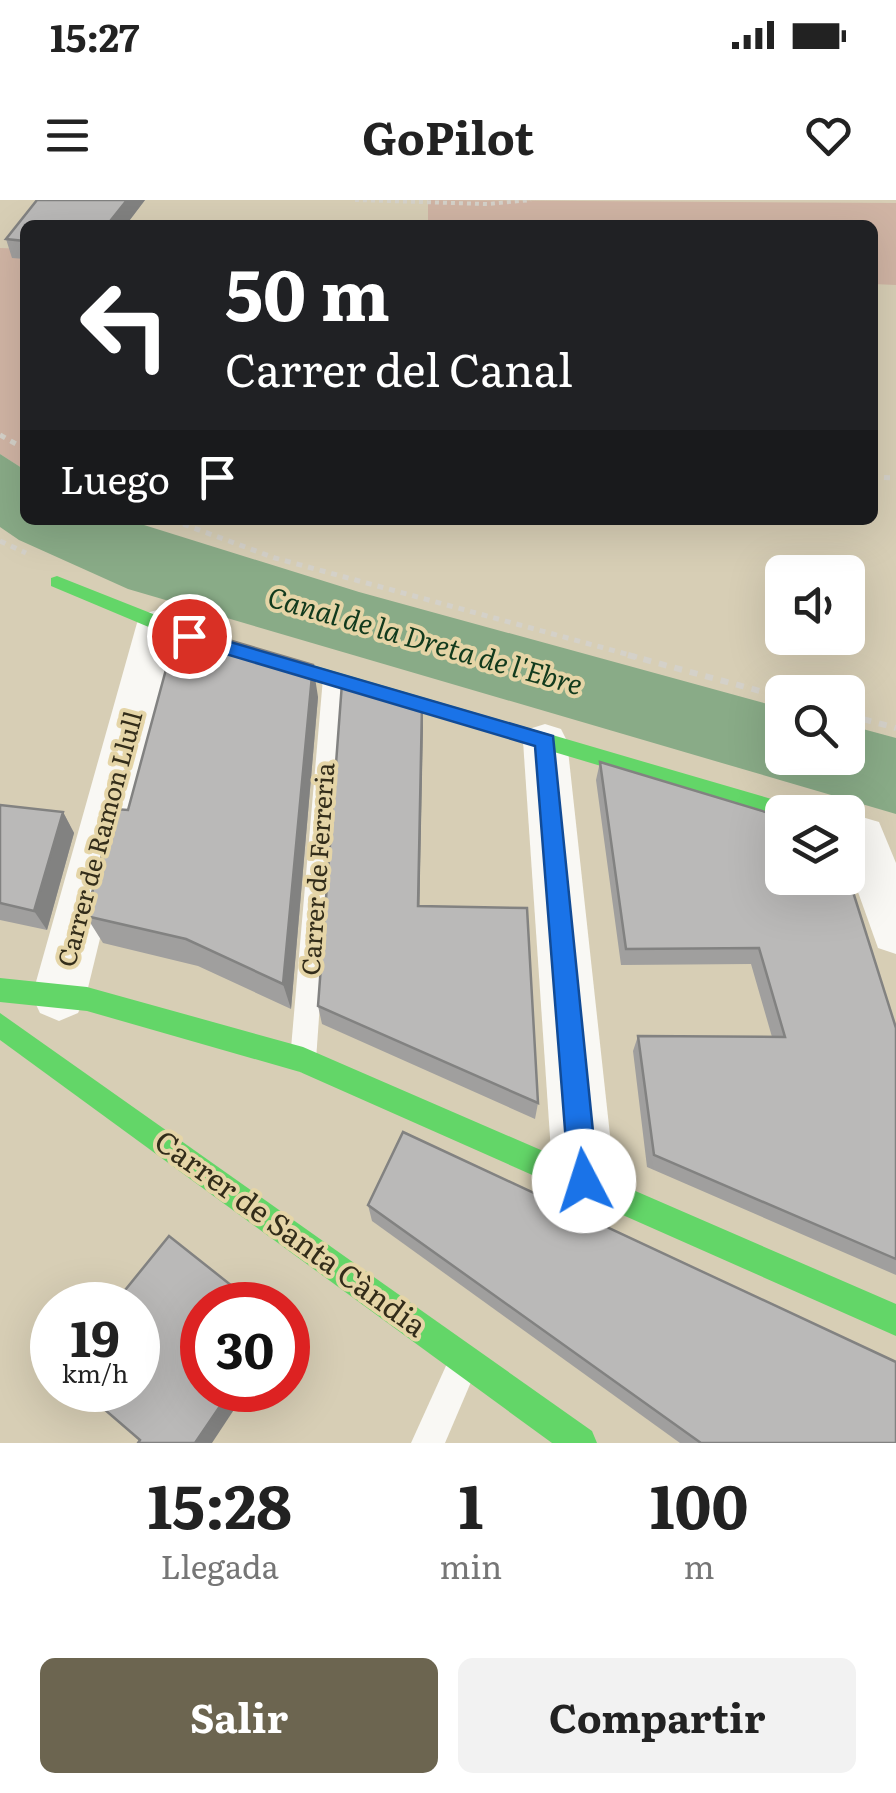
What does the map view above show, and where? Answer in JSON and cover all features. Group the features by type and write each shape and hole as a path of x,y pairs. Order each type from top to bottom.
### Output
{"street":[{"path":"58,582 189,636 765,806"},
{"name":"Carrer de Ramon Llull","path":"59,996 156,623"},
{"path":"546,742 584,1181"},
{"path":"869,838 896,932"},
{"path":"0,990 87,999 303,1060 896,1320"},
{"name":"Carrer de Santa Càndia","path":"0,1025 580,1443"}],"lane":[{"name":"Carrer de Ferreria","path":"303,1060 333,678"},
{"path":"428,1443 464,1360"}],"path":[{"path":"355,200 487,204 531,200"},
{"path":"186,525 275,558 765,692"},
{"path":"865,720 896,728"}],"shaded area":[{"path":"428,200 896,203 896,285 878,284 878,220 428,220"},
{"path":"0,248 20,249 20,467 0,454"}],"water":[{"name":"Canal de la Dreta de l'Ebre","path":"0,454 20,467 20,525 144,525 359,592 765,703 765,775 865,775 865,730 896,738 896,814 865,805 865,795 831,795 128,589 19,540 0,527"}],"building":[{"path":"37,200 127,200 111,220 21,220"},
{"path":"20,221 20,240 6,239"},
{"path":"178,625 313,665 283,984 186,939 86,916 114,809 128,810"},
{"path":"342,683 422,705 418,906 527,908 538,1103 318,1006"},
{"path":"600,762 765,812 765,895 854,895 896,1028 896,1259 654,1155 638,1036 785,1037 759,948 626,949"},
{"path":"0,805 63,812 34,911 0,903"},
{"path":"403,1132 896,1362 896,1443 701,1443 368,1205"},
{"path":"169,1236 227,1282 180,1282 180,1412 216,1412 195,1443 138,1443 140,1440 108,1412 160,1412 160,1282 132,1282"}],"traffic: fast":[{"path":"57,582 189,636 765,806"},
{"path":"0,990 87,999 303,1060 896,1320"},
{"path":"0,1025 580,1443"}],"route":[{"path":"189,636 546,742 584,1181"}]}
